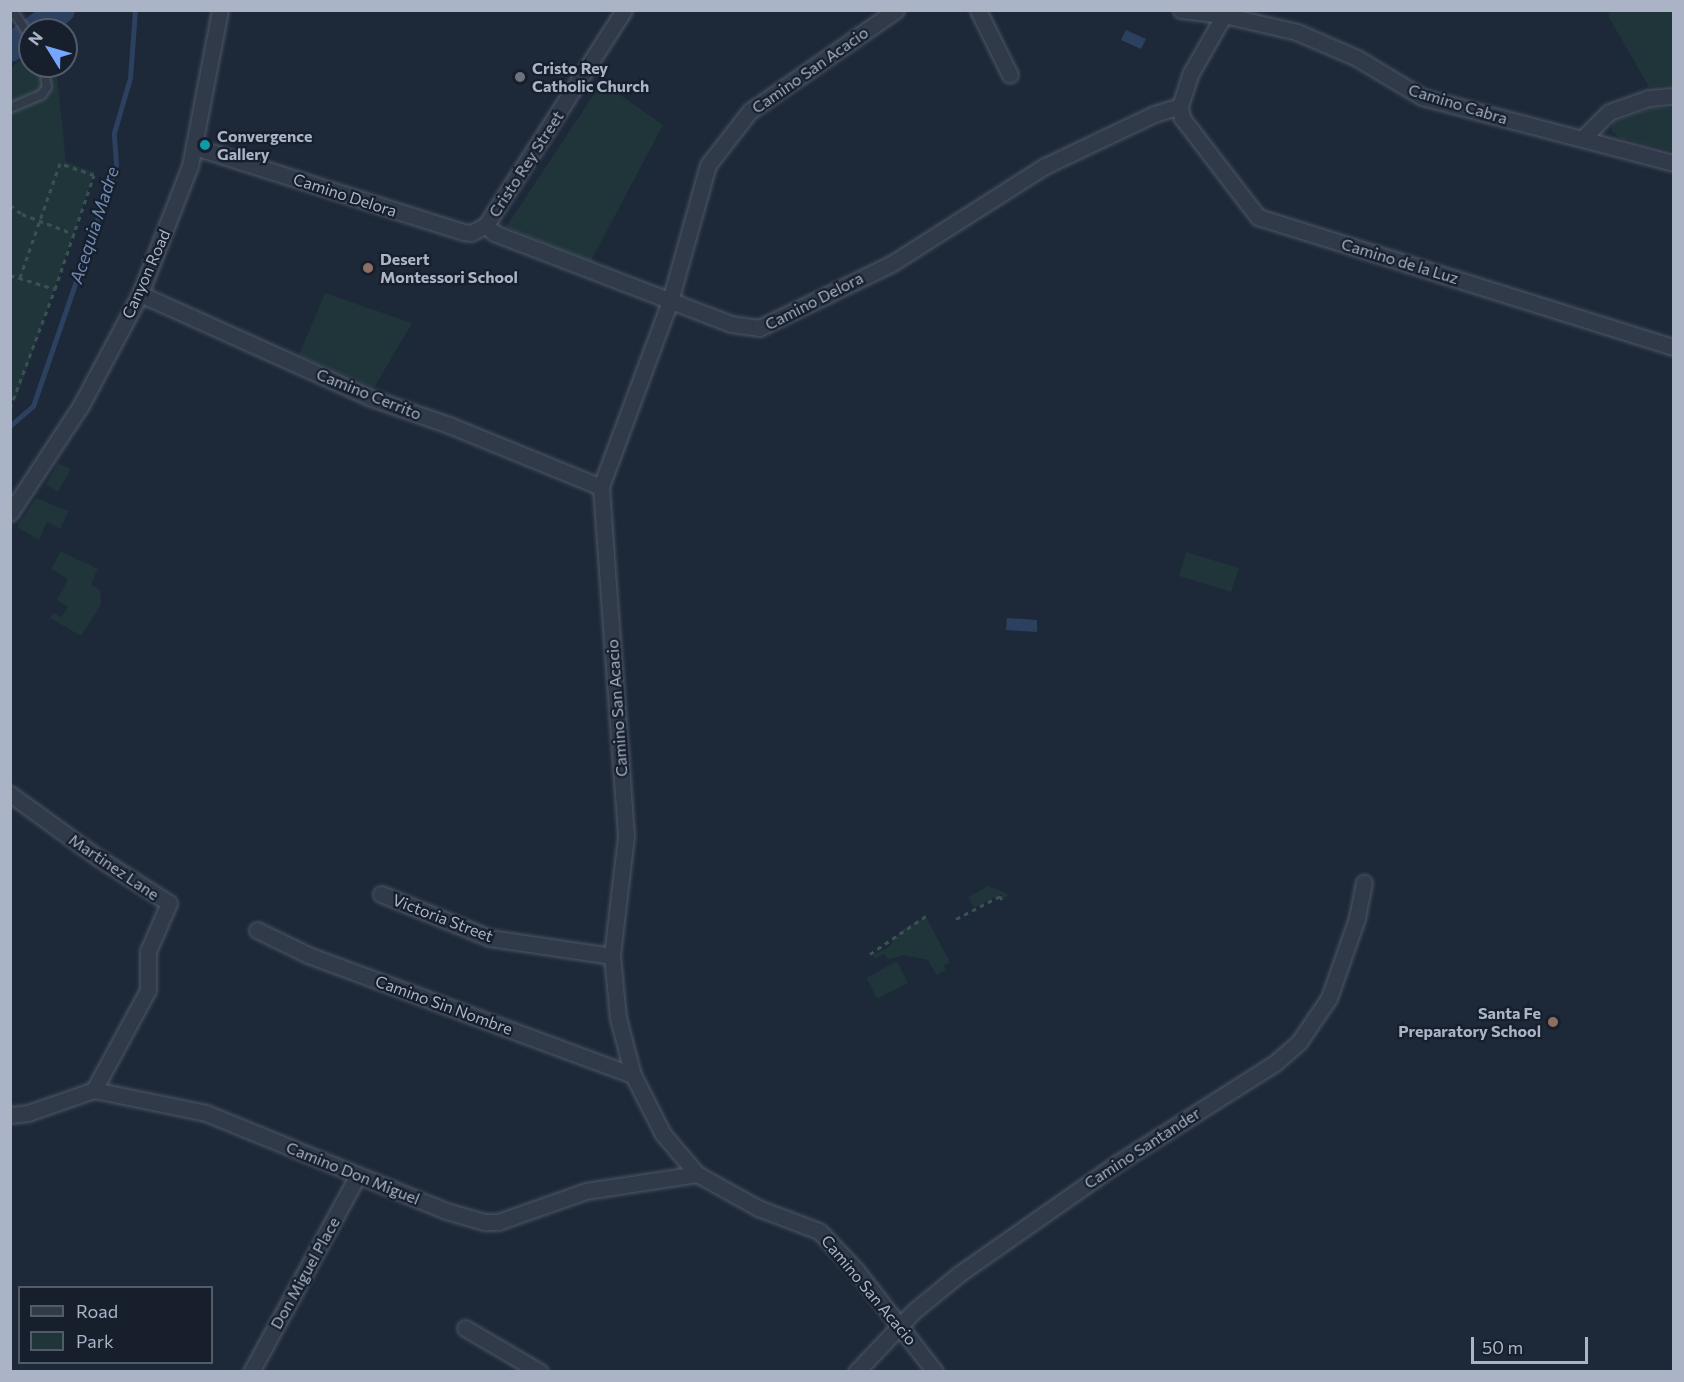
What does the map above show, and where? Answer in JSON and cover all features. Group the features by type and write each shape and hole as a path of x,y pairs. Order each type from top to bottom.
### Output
{"street":[{"name":"Canyon Road","path":"10,513 80,407 140,294 183,187 195,147 220,10"},
{"name":"Cristo Rey Street","path":"486,225 624,10"},
{"name":"Camino San Acacio","path":"896,10 750,111 708,165 670,301 601,487 626,836 612,956 618,1018 633,1075 663,1134 697,1174 758,1208 819,1230 935,1371"},
{"path":"978,10 1010,75"},
{"name":"Camino Cabra","path":"1181,10 1224,15 1329,44 1422,97 1674,163"},
{"path":"1180,106 1191,73 1224,15"},
{"path":"1582,139 1609,112 1649,98 1674,96"},
{"name":"Camino Delora","path":"195,147 463,232 471,233 486,225 494,233 747,328 767,326 850,281 891,264 1045,166 1154,114 1180,106"},
{"name":"Camino de la Luz","path":"1180,106 1182,118 1258,217 1674,347"},
{"name":"Camino Cerrito","path":"140,294 371,398 449,425 601,487"},
{"name":"Martinez Lane","path":"10,794 96,857 169,903 148,951 148,990 94,1090"},
{"name":"Camino Santander","path":"856,1371 914,1311 1000,1243 1275,1062 1299,1042 1329,998 1357,918 1364,883"},
{"name":"Victoria Street","path":"381,894 490,938 612,956"},
{"name":"Camino Sin Nombre","path":"257,930 308,955 633,1075"},
{"path":"10,1115 28,1113 94,1090"},
{"name":"Camino Don Miguel","path":"94,1090 206,1113 467,1219 485,1222 498,1222 586,1191 697,1174"},
{"name":"Don Miguel Place","path":"251,1371 358,1175"},
{"path":"465,1328 540,1371"}],"lane":[{"path":"10,108 41,95 47,87 45,78"}],"path":[{"path":"10,408 55,289 94,175 60,163 20,277"},
{"path":"10,205 40,221 74,234"},
{"path":"10,275 55,289"},
{"path":"956,919 1000,896 1002,900"},
{"path":"870,954 926,916"}],"green space":[{"path":"1611,10 1673,11 1673,85 1649,87 1608,16"},
{"path":"18,62 18,78 57,78 66,162 95,172 17,397 11,403 11,67"},
{"path":"602,82 663,125 591,261 506,227"},
{"path":"1653,108 1673,108 1673,151 1619,138 1611,131 1612,122"},
{"path":"325,293 412,323 374,388 299,355"},
{"path":"58,463 71,469 58,492 46,485"},
{"path":"36,498 69,511 60,529 47,522 39,540 17,527"},
{"path":"61,551 98,569 91,584 100,590 101,605 81,636 50,618 53,613 61,617 68,607 57,600 68,579 51,569"},
{"path":"1186,552 1239,568 1231,592 1179,576"},
{"path":"988,886 1010,895 1004,899 1001,894 974,908 968,897"},
{"path":"926,917 950,962 944,965 946,970 936,975 928,960 903,955 888,960 884,954 874,959 873,955 889,947 903,929"},
{"path":"897,961 908,983 877,999 866,978"}],"water":[{"path":"1126,30 1146,39 1141,49 1121,40"},
{"path":"1007,618 1037,620 1037,632 1006,630"}],"waterway":[{"path":"50,18 61,10"},
{"name":"Acequia Madre","path":"10,426 33,406 116,165 114,133 130,78 135,10"},
{"path":"10,48 18,42"}],"place":[{"name":"Cristo Rey Catholic Church","path":"520,77"},
{"name":"Convergence Gallery","path":"205,145"},
{"name":"Desert Montessori School","path":"368,268"},
{"name":"Santa Fe Preparatory School","path":"1553,1022"}]}
